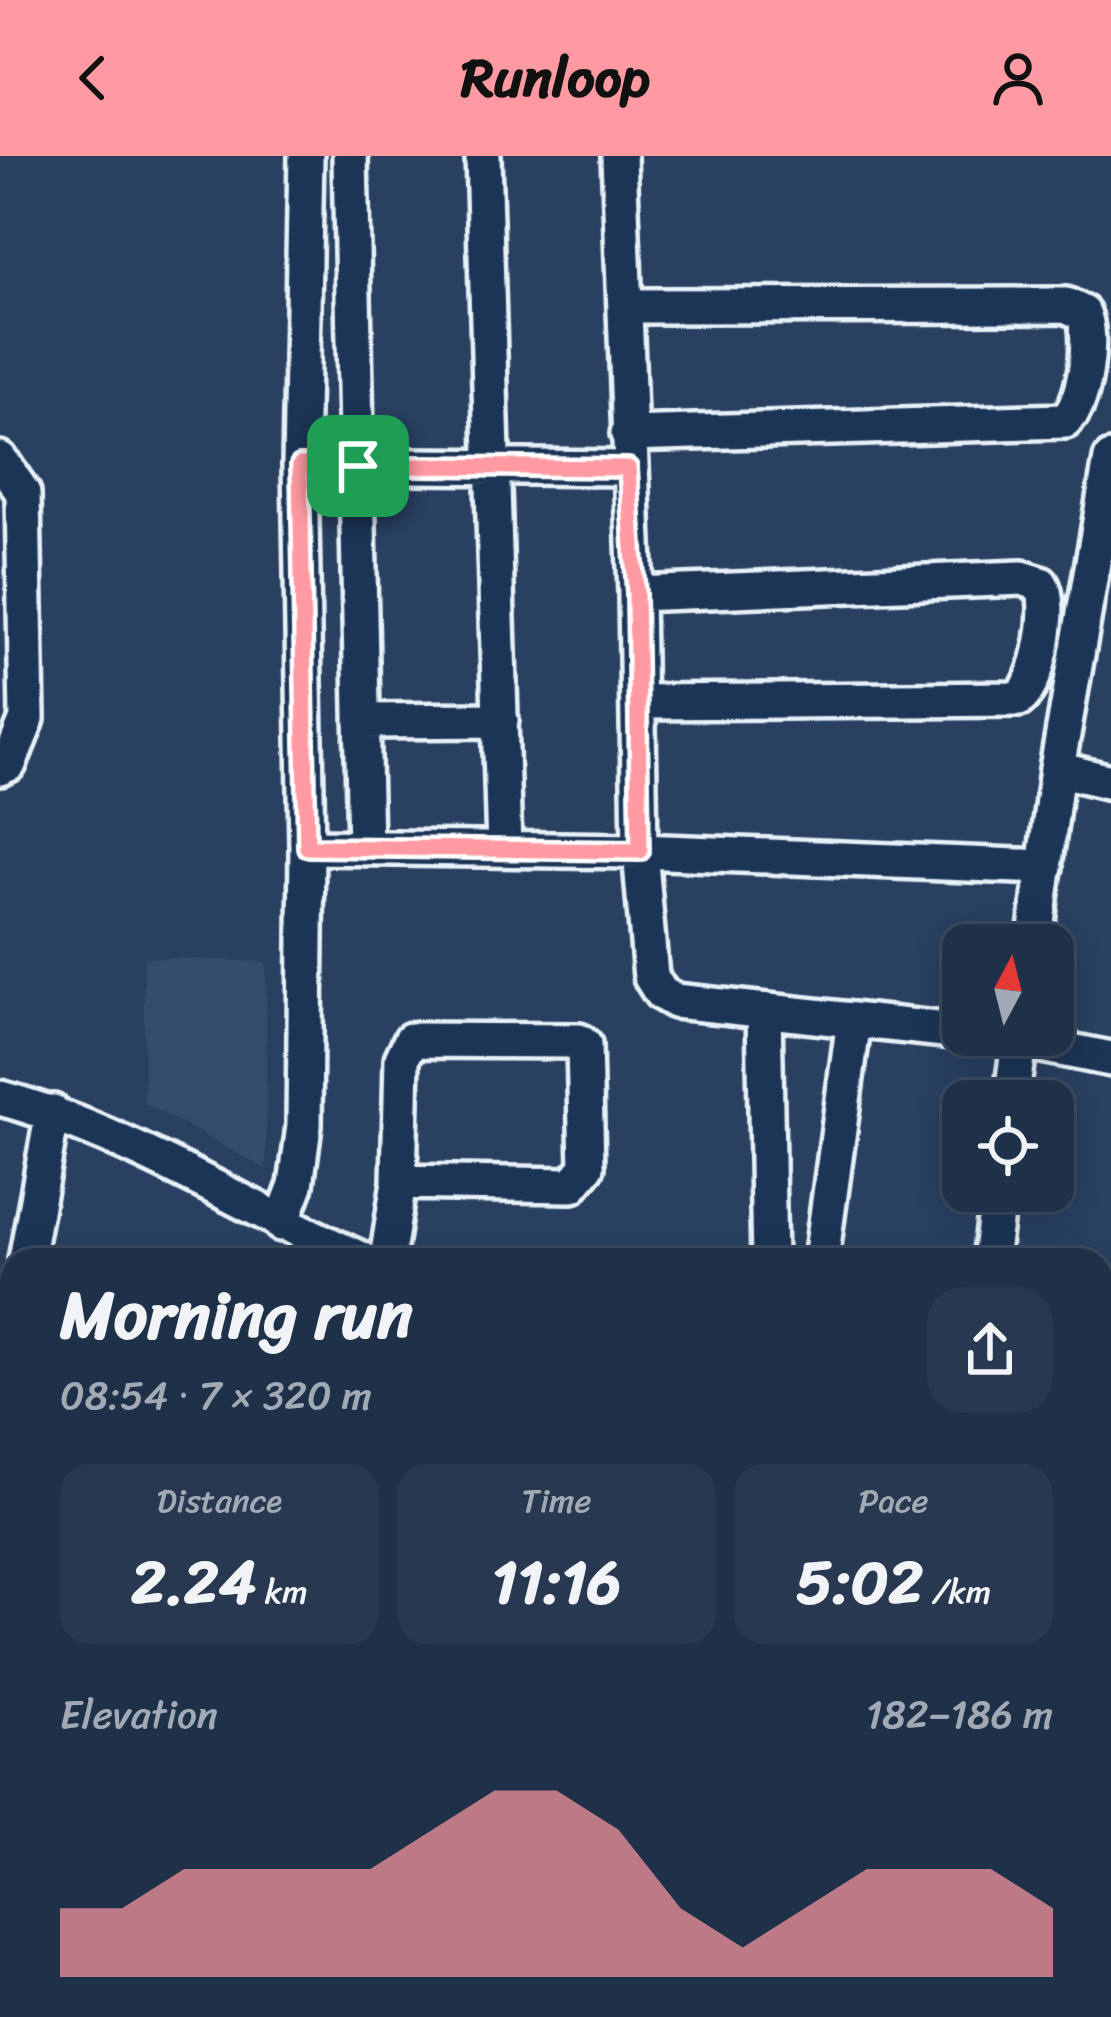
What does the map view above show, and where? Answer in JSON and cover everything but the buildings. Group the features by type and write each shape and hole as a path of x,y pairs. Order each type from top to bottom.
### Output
{"street":[{"path":"281,1224 302,1157 307,847 300,465 306,156"},
{"path":"350,156 365,848"},
{"path":"483,156 504,849"},
{"path":"619,156 636,594 640,851 651,977 661,993 675,1001 942,1030"},
{"path":"300,465 493,467 628,451 1065,422 1078,404 1087,321 1075,307 626,306"},
{"path":"0,459 23,493 12,604 28,719 9,753"},
{"path":"1037,924 1057,770 1110,469"},
{"path":"636,594 1012,578 1041,584 1048,604 1034,682 1019,699 638,702"},
{"path":"362,721 500,720"},
{"path":"1057,770 1111,782"},
{"path":"307,847 640,851 1046,866"},
{"path":"764,1011 769,1248"},
{"path":"822,1248 854,1020"},
{"path":"389,1248 399,1182 402,1059 411,1040 578,1041 584,1046 587,1167 572,1185 399,1182"},
{"path":"1074,1051 1111,1060"},
{"path":"0,1098 53,1112 336,1248"},
{"path":"28,1248 53,1112"},
{"path":"992,1248 996,1212"}],"shaded area":[{"path":"144,957 266,962 266,1169 144,1103"}],"route":[{"path":"300,465 358,466 628,468 636,594 640,851 307,847 300,465"}]}
